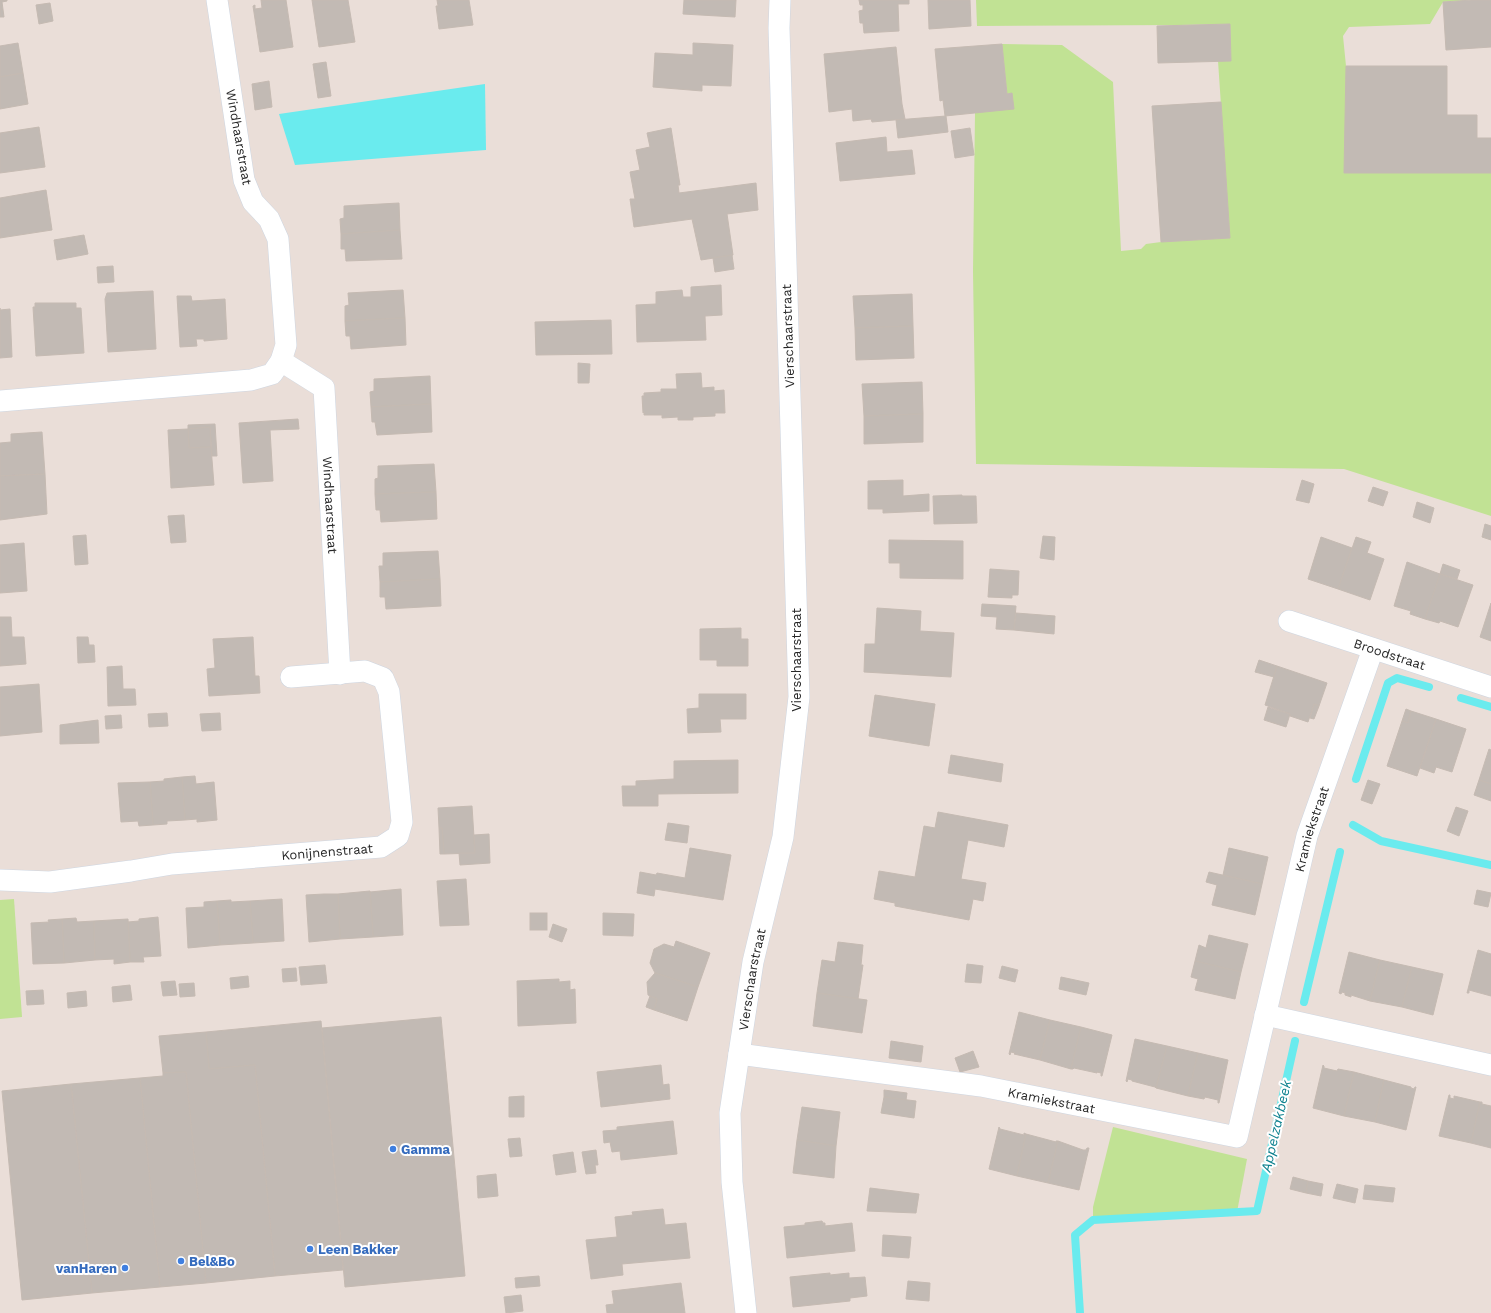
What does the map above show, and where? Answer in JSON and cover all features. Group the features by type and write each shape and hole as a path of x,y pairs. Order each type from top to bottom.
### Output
{"street":[{"name":"Windhaarstraat","path":"0,401 251,380 272,374 281,360 286,345 278,239 269,219 253,202 244,180 217,0"},
{"name":"Vierschaarstraat","path":"746,1313 732,1182 730,1114 753,962 783,837 799,697 779,28 780,0"},
{"name":"Windhaarstraat","path":"281,360 324,388 340,674"},
{"name":"Broodstraat","path":"1289,622 1491,687"},
{"name":"Kramiekstraat","path":"739,1054 981,1086 1237,1138 1307,836 1373,649"},
{"name":"Konijnenstraat","path":"0,880 50,882 131,872 172,864 381,847 398,836 402,822 389,692 383,678 365,671 291,677"},
{"path":"1265,1014 1491,1065"}],"green space":[{"path":"976,0 1472,0 1443,2 1430,24 1349,27 1343,36 1346,66 1491,173 1491,516 1344,469 976,464 973,272 975,113 1012,93 1007,94 1002,44 1062,45 1113,82 1121,251 1141,249 1146,244 1161,242 1230,238 1218,61 1231,61 1230,24 977,26"},
{"path":"14,899 22,1017 0,1019 0,900"},
{"path":"1113,1127 1247,1159 1237,1212 1093,1220 1093,1207"}],"water":[{"path":"485,84 486,150 295,165 279,114"}],"building":[{"path":"0,0 7,0 2,2 4,17 0,17"},
{"path":"261,0 286,0 293,47 260,52 253,6 255,5 255,9 262,8"},
{"path":"312,0 348,0 355,42 319,47"},
{"path":"437,0 469,0 473,25 439,29 436,6 438,6"},
{"path":"684,0 736,0 735,17 683,14"},
{"path":"859,0 909,0 909,4 898,4 899,31 864,33 863,23 860,23 859,11 863,10 863,5 860,5"},
{"path":"928,0 970,0 971,26 929,29"},
{"path":"1491,0 1491,47 1446,50 1443,2"},
{"path":"50,3 53,21 39,24 36,5"},
{"path":"1230,24 1231,61 1158,63 1157,26"},
{"path":"18,43 23,73 0,77 0,46"},
{"path":"693,43 733,45 731,86 702,85 702,91 653,87 655,53 693,55"},
{"path":"1002,44 1007,94 1012,93 1014,109 945,116 943,100 940,101 935,49"},
{"path":"896,47 905,119 872,122 871,119 853,121 852,109 829,112 824,54"},
{"path":"326,62 331,96 318,98 313,64"},
{"path":"1346,66 1447,66 1447,115 1477,115 1477,138 1491,138 1491,173 1344,173"},
{"path":"23,73 28,104 0,109 0,77"},
{"path":"269,81 272,107 255,110 252,84"},
{"path":"1221,102 1230,238 1161,242 1152,106"},
{"path":"946,116 948,132 898,138 896,120"},
{"path":"39,127 45,167 0,173 0,133"},
{"path":"671,128 680,185 678,185 679,193 756,183 758,210 727,214 733,255 701,260 692,219 634,227 630,199 635,199 630,172 640,170 636,150 650,147 647,133"},
{"path":"970,128 974,155 955,158 951,131"},
{"path":"886,137 887,152 912,150 915,174 840,181 836,143"},
{"path":"46,190 52,230 0,238 0,198"},
{"path":"399,203 400,230 341,234 340,219 344,218 344,206"},
{"path":"400,230 402,259 346,261 345,249 341,249 341,234"},
{"path":"84,235 88,254 57,260 54,240"},
{"path":"732,255 734,269 715,272 713,258"},
{"path":"113,266 114,282 98,283 97,267"},
{"path":"721,285 722,315 705,316 706,340 637,342 636,305 656,304 656,292 682,290 683,297 691,297 691,287"},
{"path":"403,290 405,318 345,321 345,306 349,305 348,293"},
{"path":"153,291 156,349 108,352 105,299 107,293"},
{"path":"912,294 913,326 855,328 853,296"},
{"path":"177,296 191,296 192,301 225,299 227,339 204,341 204,339 196,339 197,346 180,347"},
{"path":"35,303 76,303 76,308 81,308 84,353 36,356 33,307 35,307"},
{"path":"10,309 12,357 0,358 0,310"},
{"path":"405,318 406,345 351,349 350,336 346,336 345,321"},
{"path":"611,320 612,354 536,355 535,322"},
{"path":"913,326 914,358 856,360 855,328"},
{"path":"578,363 590,364 589,383 578,383"},
{"path":"701,373 702,388 714,387 714,391 724,390 725,413 715,413 715,416 693,417 693,420 678,420 678,417 662,418 662,415 644,415 642,396 644,396 644,393 661,392 661,389 677,389 676,374"},
{"path":"430,376 431,404 371,407 370,392 374,391 374,379"},
{"path":"922,382 923,414 864,416 862,384"},
{"path":"431,404 432,432 377,435 375,422 372,422 371,407"},
{"path":"923,414 923,442 864,444 864,416"},
{"path":"298,419 299,429 270,430 273,481 243,483 239,423"},
{"path":"215,424 217,456 212,456 210,427 188,429 188,425"},
{"path":"210,427 211,447 189,448 188,429"},
{"path":"188,429 189,448 211,447 214,485 171,488 168,430"},
{"path":"42,432 45,474 0,476 0,443 11,442 11,434"},
{"path":"434,464 436,492 375,494 375,479 378,478 378,466"},
{"path":"45,474 47,514 0,520 0,476"},
{"path":"903,480 903,496 929,494 929,511 883,513 883,509 868,509 868,481"},
{"path":"1302,480 1314,484 1309,503 1296,500"},
{"path":"1373,487 1388,492 1383,506 1368,501"},
{"path":"436,492 437,519 381,522 380,510 376,510 375,494"},
{"path":"933,496 976,496 977,523 934,524"},
{"path":"1417,502 1434,508 1430,523 1413,517"},
{"path":"184,515 186,542 171,543 168,516"},
{"path":"1485,524 1491,526 1491,540 1482,537"},
{"path":"86,535 88,564 75,565 73,536"},
{"path":"1043,536 1055,537 1054,560 1040,558"},
{"path":"1321,537 1352,548 1338,589 1308,579"},
{"path":"1356,537 1371,542 1367,553 1384,559 1370,600 1338,589"},
{"path":"889,540 963,541 963,579 900,578 900,563 889,563"},
{"path":"24,543 27,591 0,593 0,545"},
{"path":"438,551 440,579 380,582 379,566 383,566 383,553"},
{"path":"1407,562 1440,574 1425,619 1410,614 1411,611 1394,606"},
{"path":"1443,564 1460,570 1457,579 1440,574"},
{"path":"990,569 1019,571 1018,595 1012,595 1012,598 988,597"},
{"path":"1440,574 1473,585 1458,627 1440,621 1439,623 1425,619"},
{"path":"440,579 441,606 386,609 385,597 380,597 380,582"},
{"path":"1491,603 1491,641 1480,637"},
{"path":"982,604 1016,606 1014,630 996,629 997,617 981,616"},
{"path":"877,608 921,611 920,631 954,633 951,677 864,672 865,644 875,644"},
{"path":"1016,613 1055,616 1054,634 1014,630"},
{"path":"0,617 11,617 12,637 24,637 26,664 0,666"},
{"path":"741,628 741,639 748,639 748,666 717,666 717,660 700,660 700,629"},
{"path":"77,637 88,637 89,645 94,645 95,662 78,663"},
{"path":"253,637 255,676 259,676 260,693 209,696 207,669 215,668 213,639"},
{"path":"1259,660 1277,666 1274,677 1255,672"},
{"path":"122,666 123,689 135,689 136,705 108,706 107,667"},
{"path":"1277,666 1327,683 1319,706 1314,704 1308,722 1265,705"},
{"path":"39,684 42,732 0,736 0,687"},
{"path":"699,694 746,694 746,719 720,719 721,732 688,733 687,709 699,708"},
{"path":"875,695 935,704 929,746 869,736"},
{"path":"1314,704 1319,706 1314,719 1310,718"},
{"path":"1268,707 1290,714 1286,727 1264,720"},
{"path":"1406,709 1411,711 1408,723 1402,721"},
{"path":"1411,711 1436,719 1417,776 1387,766 1402,721 1408,723"},
{"path":"167,713 168,726 149,727 148,714"},
{"path":"220,713 221,730 202,731 200,714"},
{"path":"121,715 122,728 106,729 105,716"},
{"path":"1436,719 1466,729 1452,772 1436,767 1434,773 1420,768"},
{"path":"98,720 99,743 60,744 60,725"},
{"path":"1489,749 1491,750 1491,784 1479,780"},
{"path":"951,755 1003,764 1001,782 948,773"},
{"path":"738,760 738,793 658,794 658,806 623,806 622,786 636,786 636,781 674,779 674,761"},
{"path":"195,776 196,784 214,782 217,820 197,822 197,819 185,820 182,777"},
{"path":"182,777 185,820 167,821 167,824 153,825 150,782"},
{"path":"1368,780 1380,784 1372,804 1361,800"},
{"path":"1479,780 1491,784 1491,801 1474,795"},
{"path":"150,782 153,825 139,826 138,821 121,822 118,783"},
{"path":"472,806 475,853 444,854 442,828 439,828 438,808"},
{"path":"1456,807 1468,811 1459,836 1447,831"},
{"path":"938,812 1008,825 1004,847 968,840 961,879 986,883 983,901 973,899 969,920 895,906 895,903 874,899 879,871 915,877 924,826 935,828"},
{"path":"668,823 689,826 687,843 665,840"},
{"path":"439,828 442,828 444,854 440,854"},
{"path":"489,834 490,863 460,865 459,853 475,853 474,835"},
{"path":"690,848 731,855 723,900 655,889 654,896 637,893 640,872 656,875 657,873 685,878"},
{"path":"1229,848 1268,857 1262,884 1223,875"},
{"path":"1209,872 1262,884 1255,915 1212,905 1217,885 1206,882"},
{"path":"466,879 469,925 440,926 437,881"},
{"path":"401,889 403,935 373,937 370,892"},
{"path":"1477,890 1491,893 1488,907 1474,904"},
{"path":"370,891 373,937 340,939 338,894"},
{"path":"338,894 340,939 309,942 306,895"},
{"path":"282,899 284,941 253,943 250,901"},
{"path":"231,900 231,902 250,901 253,943 220,945 217,901"},
{"path":"217,901 220,945 188,948 186,908 204,907 204,902"},
{"path":"530,913 547,913 547,930 530,930"},
{"path":"603,913 634,914 633,936 603,935"},
{"path":"158,917 161,956 143,957 144,962 130,962 128,922"},
{"path":"76,918 77,922 94,921 95,960 64,963 62,919"},
{"path":"62,919 64,963 33,964 31,923 49,922 48,920"},
{"path":"128,919 130,962 114,964 114,959 95,960 94,921"},
{"path":"553,924 567,929 562,942 549,937"},
{"path":"1209,935 1248,944 1241,972 1195,961 1199,945 1206,948"},
{"path":"676,941 710,953 698,987 655,973 650,963 654,949 664,944 674,947"},
{"path":"838,942 863,945 861,965 863,965 858,999 817,993 822,960 835,962"},
{"path":"1478,950 1491,954 1491,996 1469,990 1469,993 1467,993"},
{"path":"1349,952 1380,960 1370,1001 1351,995 1351,997 1342,992 1341,994 1339,993"},
{"path":"1380,960 1412,967 1402,1007 1370,1001"},
{"path":"1195,961 1241,972 1235,999 1195,990 1198,979 1191,977"},
{"path":"967,964 983,966 981,983 965,982"},
{"path":"325,965 327,983 301,985 299,967"},
{"path":"1002,966 1018,970 1015,982 999,978"},
{"path":"1412,967 1443,974 1433,1015 1402,1007"},
{"path":"296,968 297,981 283,982 282,969"},
{"path":"655,973 698,987 687,1021 654,1010 657,999 648,995 647,982"},
{"path":"248,976 249,987 231,989 230,978"},
{"path":"1061,977 1089,983 1086,995 1059,989"},
{"path":"559,979 559,982 570,981 570,990 575,989 576,1023 518,1026 517,981"},
{"path":"175,981 177,995 163,996 161,982"},
{"path":"194,983 195,996 180,997 179,984"},
{"path":"130,985 132,1000 113,1002 112,987"},
{"path":"43,990 44,1004 27,1005 26,991"},
{"path":"86,991 87,1006 68,1008 67,993"},
{"path":"817,993 867,1000 862,1033 813,1026"},
{"path":"650,996 657,999 654,1010 646,1007"},
{"path":"1019,1012 1050,1020 1040,1060 1011,1052 1010,1055 1009,1054"},
{"name":"Gamma","path":"441,1017 465,1276 345,1287 322,1028"},
{"path":"1050,1020 1081,1027 1071,1069 1040,1060"},
{"path":"321,1021 343,1270 275,1276 255,1065 209,1069 206,1032"},
{"path":"1081,1027 1112,1035 1102,1076 1101,1073 1097,1072 1074,1068 1071,1069"},
{"path":"206,1032 209,1069 255,1065 275,1276 206,1283 186,1072 163,1073 159,1036"},
{"path":"1135,1039 1167,1046 1156,1088 1128,1079 1127,1082 1126,1081"},
{"path":"891,1041 923,1046 921,1062 889,1058"},
{"path":"1167,1046 1198,1053 1188,1096 1156,1088"},
{"path":"973,1051 979,1067 960,1072 955,1058"},
{"path":"1198,1053 1228,1060 1219,1103 1218,1100 1205,1097 1204,1099 1188,1096"},
{"path":"661,1065 663,1085 669,1084 670,1099 601,1107 597,1072"},
{"path":"1323,1065 1324,1068 1337,1071 1338,1069 1354,1072 1344,1116 1313,1108"},
{"path":"186,1072 206,1283 160,1287 140,1078 163,1076 163,1073"},
{"path":"1354,1072 1384,1080 1375,1122 1344,1116"},
{"path":"140,1078 160,1287 92,1293 71,1084"},
{"path":"1384,1080 1414,1089 1416,1087 1406,1130 1375,1122"},
{"path":"71,1084 92,1293 22,1300 2,1091"},
{"path":"884,1090 907,1093 906,1100 884,1097"},
{"path":"1449,1095 1450,1098 1454,1099 1454,1096 1480,1102 1471,1143 1439,1136"},
{"path":"524,1096 524,1117 509,1117 509,1097"},
{"path":"884,1097 916,1101 914,1118 881,1113"},
{"path":"1480,1102 1491,1106 1491,1148 1471,1143"},
{"path":"802,1107 840,1112 836,1146 797,1140"},
{"path":"673,1121 677,1154 621,1160 620,1151 612,1152 610,1142 604,1143 603,1131 617,1130 617,1127"},
{"path":"999,1127 1000,1129 1024,1135 1024,1133 1026,1134 1017,1176 989,1169"},
{"path":"1026,1134 1056,1142 1058,1141 1048,1183 1017,1176"},
{"path":"520,1138 522,1156 510,1157 508,1139"},
{"path":"797,1140 836,1146 834,1178 793,1173"},
{"path":"1058,1141 1083,1150 1089,1148 1079,1190 1048,1183"},
{"path":"596,1150 598,1165 595,1165 596,1173 586,1174 582,1152"},
{"path":"573,1152 576,1172 556,1175 553,1155"},
{"path":"496,1174 498,1196 478,1198 477,1176"},
{"path":"1293,1177 1308,1181 1306,1193 1290,1189"},
{"path":"1308,1181 1323,1184 1321,1196 1306,1193"},
{"path":"1337,1184 1358,1189 1355,1203 1333,1198"},
{"path":"1365,1185 1395,1188 1393,1202 1363,1199"},
{"path":"870,1188 919,1194 916,1213 867,1211"},
{"path":"663,1209 665,1225 686,1223 690,1258 622,1264 623,1275 591,1279 586,1240 617,1237 615,1217 633,1215 632,1212"},
{"path":"822,1221 825,1223 825,1226 852,1223 855,1251 787,1258 784,1227 805,1225 805,1223"},
{"path":"883,1235 911,1237 909,1258 882,1256"},
{"path":"830,1273 830,1275 849,1273 849,1278 865,1277 867,1296 850,1298 850,1301 793,1307 790,1277"},
{"path":"539,1276 540,1286 516,1288 515,1278"},
{"path":"908,1281 930,1283 929,1301 906,1299"},
{"path":"681,1283 685,1313 607,1313 606,1305 614,1304 612,1291"},
{"path":"521,1295 523,1311 506,1313 504,1297"}],"waterway":[{"path":"1356,779 1388,683 1397,678 1429,687"},
{"path":"1461,698 1491,707"},
{"name":"Appelzakbeek","path":"1353,825 1381,841 1491,865"},
{"name":"Appelzakbeek","path":"1304,1002 1340,852"},
{"path":"1080,1313 1075,1235 1093,1220 1257,1211 1295,1041"}],"place":[{"name":"Gamma","path":"393,1149"},
{"name":"Leen Bakker","path":"310,1249"},
{"name":"Bel&Bo","path":"181,1261"},
{"name":"vanHaren","path":"125,1268"}]}
